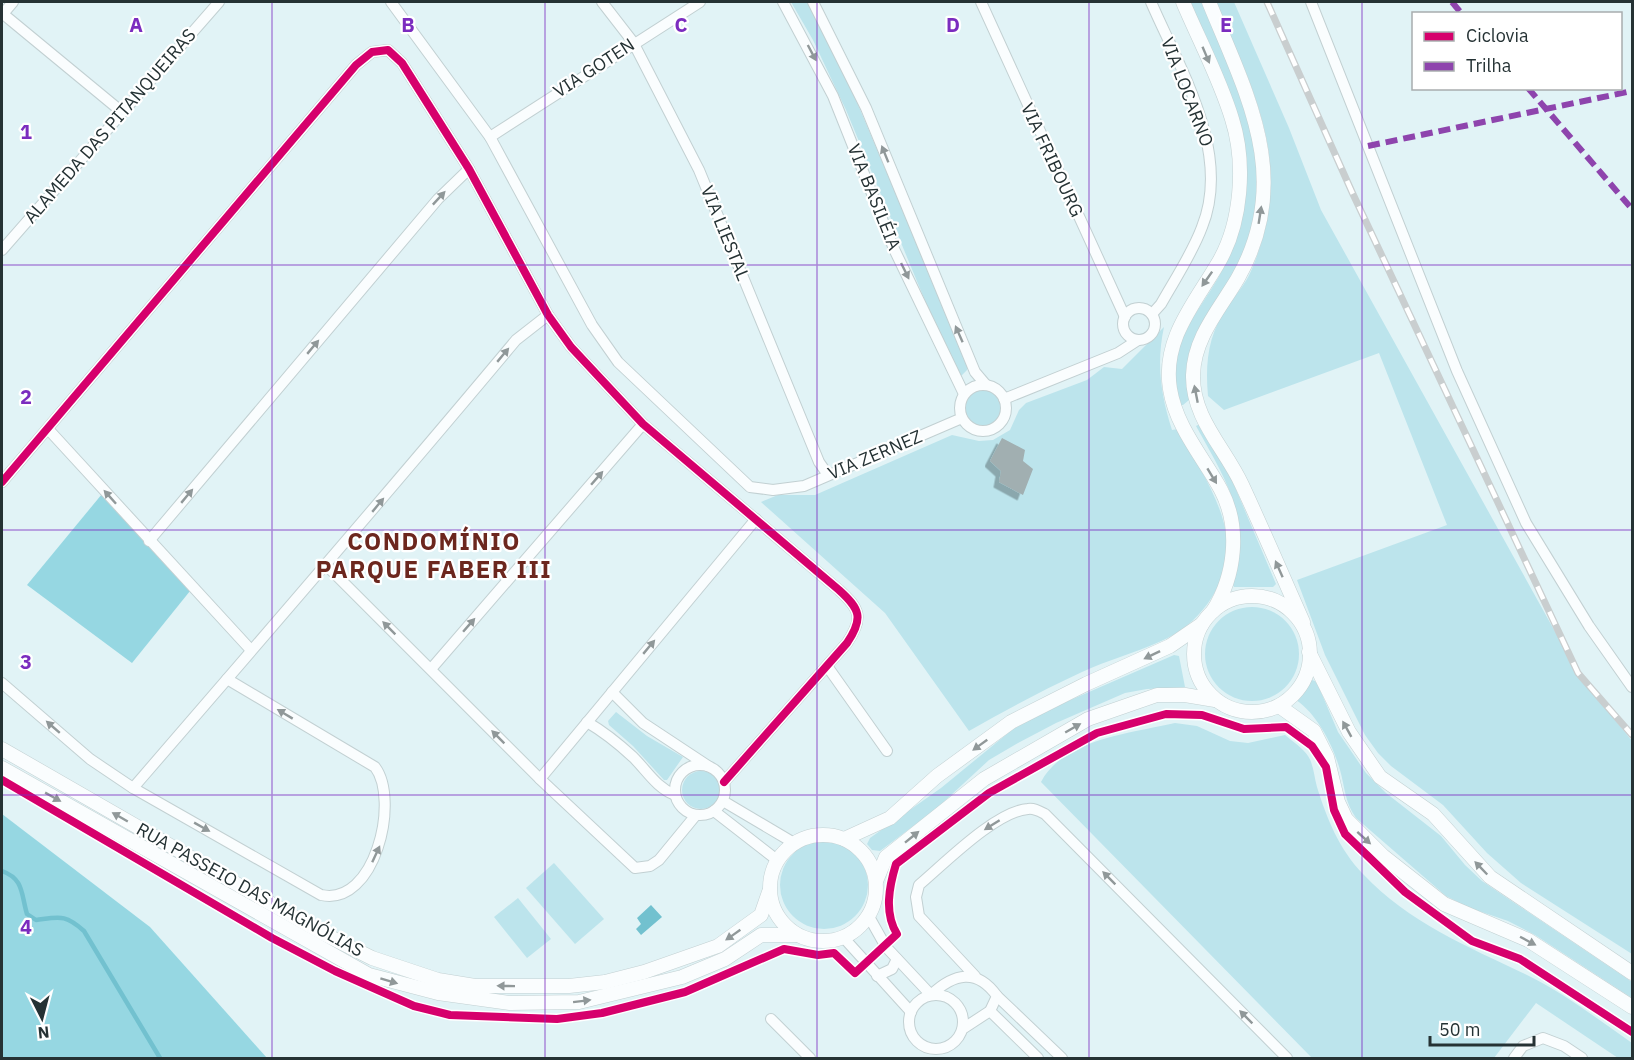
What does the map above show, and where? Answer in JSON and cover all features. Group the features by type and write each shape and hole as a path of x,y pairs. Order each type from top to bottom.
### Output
{"street":[{"path":"13,2 2,14 122,112"},
{"name":"ALAMEDA DAS PITANQUEIRAS","path":"2,250 219,2"},
{"name":"VIA ZERNEZ","path":"391,2 490,137 592,325 618,362 750,487 787,489 804,486 962,418"},
{"name":"VIA LIESTAL","path":"602,2 633,42 699,170 819,462 828,475"},
{"name":"VIA GOTEN","path":"490,137 633,42 700,2"},
{"name":"VIA BASILÉIA","path":"783,2 832,96 894,249 964,394"},
{"name":"VIA BASILÉIA","path":"813,2 866,108 975,372 986,385"},
{"name":"VIA FRIBOURG","path":"981,2 1125,317"},
{"name":"VIA LOCARNO","path":"1151,2 1202,122 1212,159 1208,208 1203,226 1161,304 1152,314"},
{"path":"876,881 865,855 844,839 890,818 937,776 1011,722 1086,684 1170,646 1202,624 1224,594 1233,558 1230,520 1222,492 1182,426 1170,389 1170,355 1187,311 1226,246 1238,206 1238,154 1233,121 1183,2"},
{"path":"910,1012 843,938 855,930 868,915 874,903 876,881 886,857 984,779 1089,719 1157,695 1185,695 1215,700 1242,710 1253,711 1279,706 1303,681 1308,670 1309,652 1303,622 1241,483 1202,419 1193,377 1194,358 1206,328 1238,277 1253,247 1264,184 1259,130 1253,109 1209,2"},
{"path":"1311,2 1457,371 1526,523 1589,626 1632,687"},
{"path":"2,482 366,56 385,49 398,58 469,170 548,315 571,347 643,424 839,590 857,609 858,625 853,634 724,782"},
{"path":"149,541 438,199 469,170"},
{"path":"1004,399 1118,353 1138,340 1148,337 1154,329 1152,314 1138,308 1125,317 1125,332 1138,340"},
{"path":"133,788 250,649 327,566 516,340 548,315"},
{"path":"986,385 997,390 1004,399 1005,411 995,427 976,430 962,418 960,405 964,394 974,386 986,385"},
{"path":"1182,426 1202,419"},
{"path":"431,669 643,424"},
{"path":"48,429 250,649"},
{"path":"540,779 756,519"},
{"path":"327,566 540,779 634,868 650,866 659,860 696,815"},
{"path":"1213,611 1238,597 1262,597 1285,606 1303,622"},
{"path":"1202,624 1196,637 1194,661 1203,684 1215,700"},
{"path":"1309,652 1349,732 1380,777 1433,814 1490,877 1632,973"},
{"path":"827,666 886,751"},
{"path":"2,683 90,759 133,788 321,895 338,896 353,886 379,850 384,794 378,771 375,766 227,679"},
{"path":"612,692 644,723 709,766 715,770 724,782 726,792 723,801 708,815 696,815 682,808 675,795 677,780 687,769 709,766"},
{"path":"1279,706 1314,731 1327,757 1336,794 1346,819 1383,856 1444,904 1528,940 1632,1007"},
{"path":"587,722 633,757 660,788 675,795"},
{"name":"RUA PASSEIO DAS MAGNÓLIAS","path":"2,749 322,933 372,958 438,980 475,986 569,986 605,982 644,972 718,946 761,915 769,892 770,876 777,860 794,843 818,834 844,839"},
{"name":"RUA PASSEIO DAS MAGNÓLIAS","path":"2,768 369,975 438,993 510,1003 579,1002 682,977 725,959 760,935 796,934 812,940 828,941 843,938"},
{"path":"723,801 794,843"},
{"path":"1062,1059 996,996 990,986 975,976 919,916 916,897 919,885 977,835 1015,811 1035,809 1045,814 1287,1059"},
{"path":"714,811 777,860"},
{"path":"769,892 773,909 783,924 796,934"},
{"path":"868,915 876,932 897,959 931,995 949,997 956,1002 964,1018 964,1028"},
{"path":"878,976 888,972 897,959"},
{"path":"975,976 945,984 931,995 922,998 910,1012 910,1030 920,1044 936,1054 954,1043 964,1028 990,1011 996,996"},
{"path":"990,1011 1038,1059"},
{"path":"771,1019 810,1059"},
{"path":"1514,1059 1523,1046 1543,1038 1564,1046 1582,1059"}],"shaded area":[{"path":"791,2 809,2 859,107 967,363 967,370 961,376 955,373 846,110 813,40"},
{"path":"1189,2 1202,2 1242,101 1252,134 1256,167 1256,201 1249,236 1235,271 1193,344 1189,359 1189,400 1180,405 1176,382 1176,362 1180,345 1230,255 1241,220 1246,193 1245,175 1240,158"},
{"path":"1216,2 1234,2 1289,128 1321,210 1578,673 1632,741 1632,954 1521,883 1487,853 1443,805 1391,766 1365,735 1325,655 1297,580 1447,525 1379,353 1224,410 1208,396 1207,372 1212,338 1221,317 1251,271 1264,233 1270,198 1270,165 1257,101"},
{"path":"1164,327 1160,367 1165,404 1172,430 1178,429 1206,480 1218,506 1226,533 1225,567 1219,583 1201,612 1175,634 1082,672 969,731 885,613 761,502 778,495 815,495 952,435 979,441 993,440 1010,430 1019,410 1026,403 1087,380 1104,367 1122,369"},
{"path":"984,389 998,394 1003,408 998,422 984,427 970,422 965,408 970,394"},
{"path":"1200,424 1229,473 1276,584 1273,587 1234,587 1232,583 1238,560 1238,519 1226,483 1196,426"},
{"path":"102,494 190,591 132,663 27,585"},
{"path":"1252,607 1270,610 1285,621 1296,636 1299,654 1296,672 1285,687 1270,698 1252,701 1234,698 1219,687 1208,672 1205,654 1208,636 1219,621 1234,610"},
{"path":"1174,655 1179,656 1185,687 1125,693 1056,723 989,760 936,809 880,851 872,850 867,844 870,838 941,788 1013,729 1059,705"},
{"path":"1309,679 1318,685 1338,732 1366,773 1386,793 1441,836 1482,881 1632,982 1632,998 1535,935 1508,921 1470,908 1446,896 1356,818 1347,801 1340,770 1329,741 1311,713 1296,700"},
{"path":"616,712 647,736 683,757 667,780 664,780 633,746 609,725 608,721"},
{"path":"1175,723 1197,726 1230,741 1248,743 1285,735 1303,750 1310,760 1325,811 1347,854 1381,891 1420,920 1569,999 1632,1043 1632,1058 1618,1058 1536,1003 1494,1058 1312,1058 1041,782 1051,768 1065,756 1082,747 1100,740"},
{"path":"701,771 714,777 720,790 714,803 701,809 688,803 682,790 688,777"},
{"path":"2,814 150,927 267,1058 2,1058"},
{"path":"815,841 833,841 849,848 861,860 868,876 868,894 861,910 849,922 833,929 815,929 799,922 787,910 780,894 780,876 787,860 799,848"},
{"path":"554,863 604,919 575,944 526,888"},
{"path":"518,898 551,939 527,958 494,917"},
{"path":"651,905 662,917 641,935 636,929 641,924 637,918"}],"building":[{"path":"1002,438 1025,450 1023,461 1033,469 1023,495 999,482 1001,471 990,461"}],"waterway":[{"path":"2,871 18,883 27,914 36,920 67,919 84,931 160,1058"}],"railway":[{"path":"1267,2 1352,192 1578,673 1632,735"}],"marked path":[{"path":"1452,2 1460,12"},
{"path":"1530,90 1632,209"},
{"path":"1368,146 1632,91"}],"cycle path":[{"path":"2,482 356,65 372,52 388,50 402,63 469,169 548,315 571,347 643,424 839,590 855,609 856,627 847,643 724,782"},
{"path":"2,780 272,938 335,971 414,1006 450,1015 557,1019 602,1013 685,992 784,949 818,955 834,953 855,973 897,934 889,909 891,882 896,864 989,793 1097,733 1166,714 1202,715 1244,729 1286,727 1312,746 1326,767 1334,810 1345,834 1405,892 1472,941 1520,959 1632,1032"}],"district":[{"name":"CONDOMÍNIO PARQUE FABER III","path":"434,556"}]}
